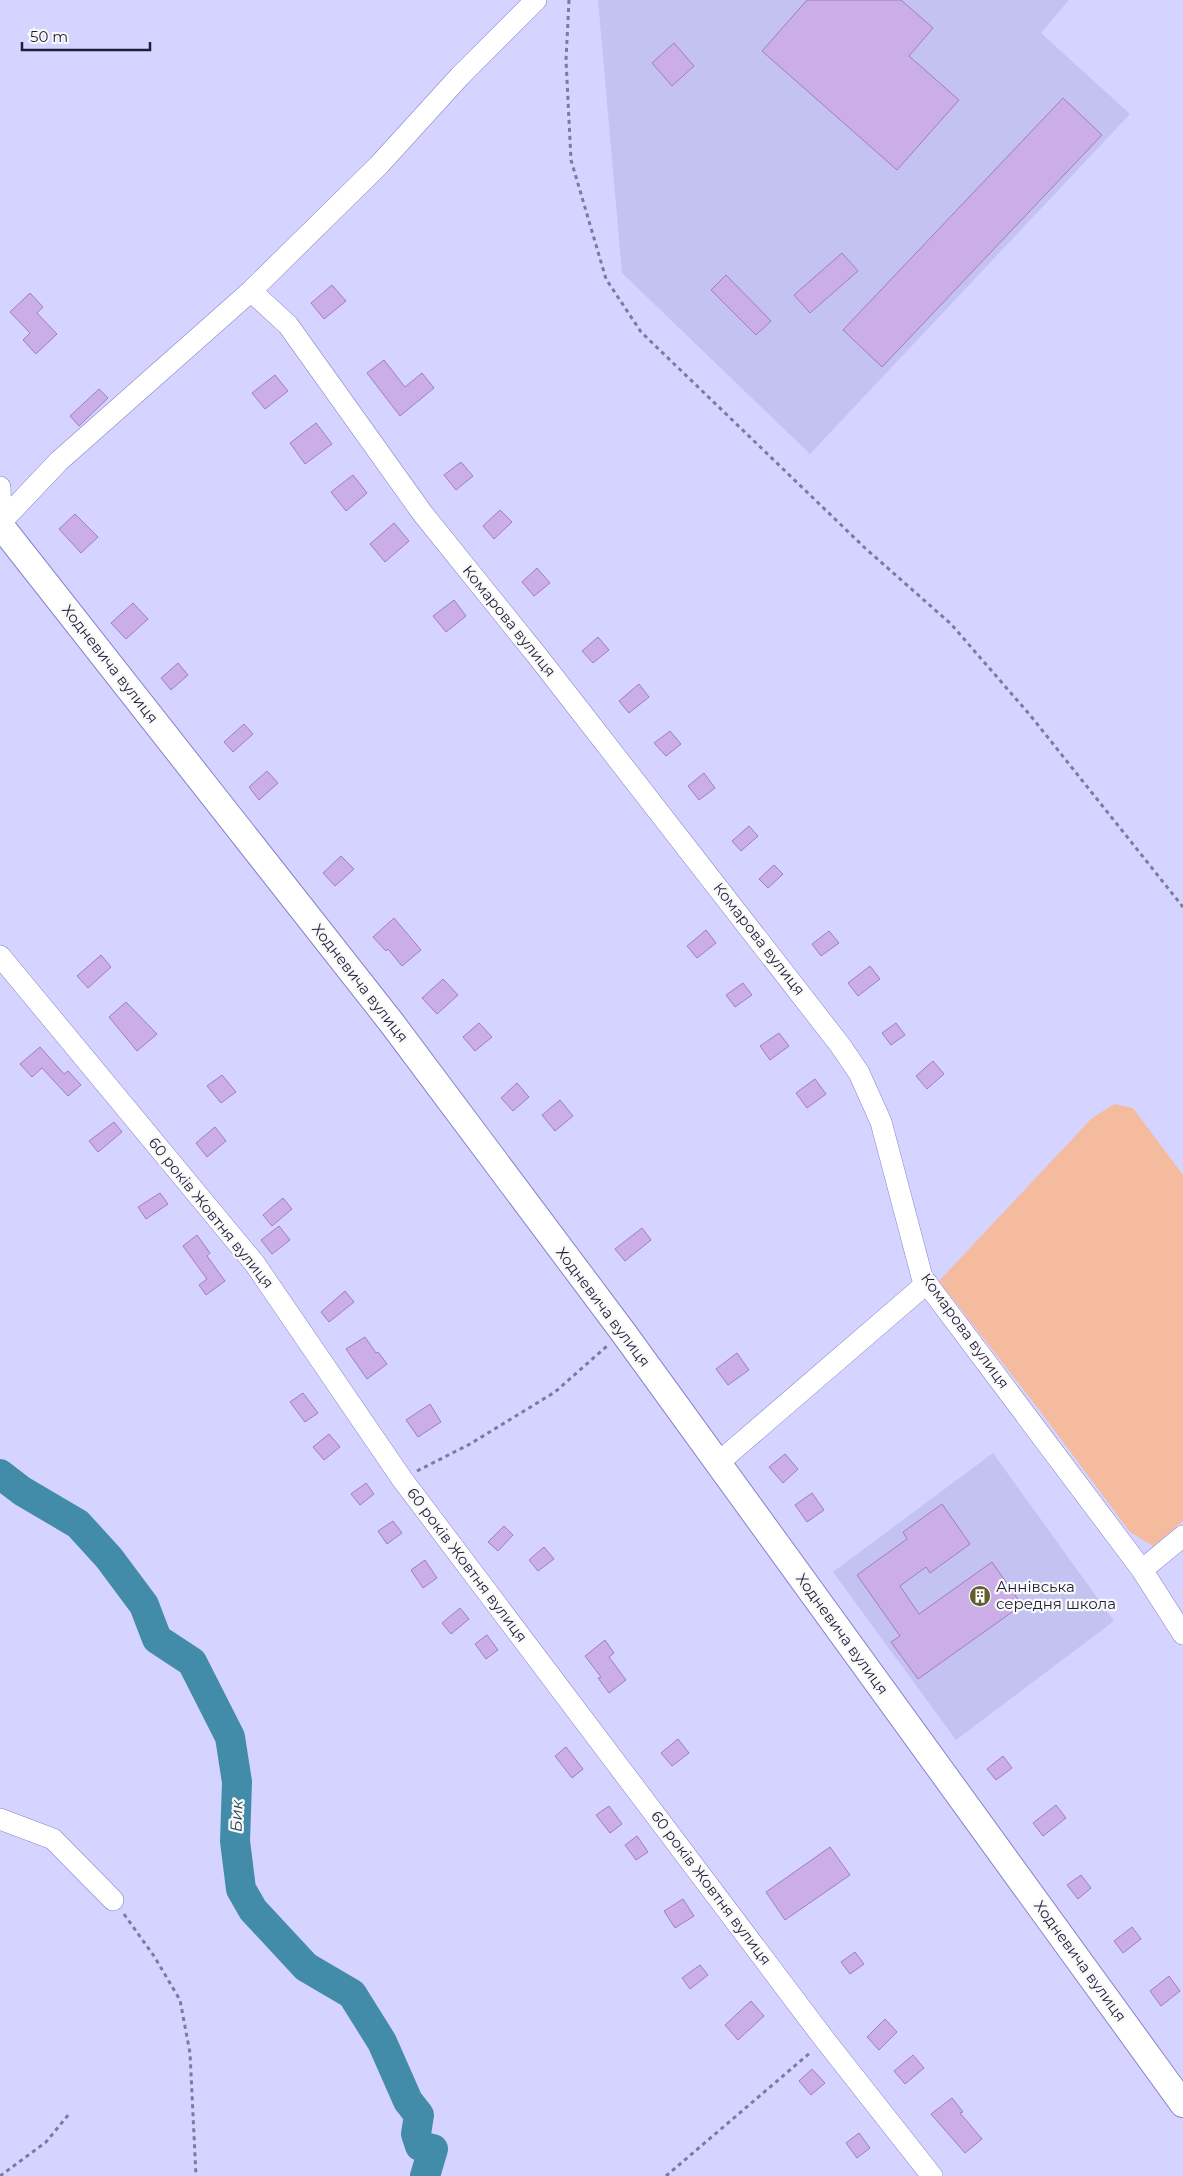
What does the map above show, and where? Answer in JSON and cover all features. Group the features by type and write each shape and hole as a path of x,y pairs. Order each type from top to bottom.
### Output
{"main road":[{"name":"Ходневича вулиця","path":"1,525 391,1022 623,1332 1183,2104"}],"street":[{"path":"1,525 59,461 251,291 379,165 460,76 536,0"},
{"name":"Комарова вулиця","path":"251,291 288,325 423,514 551,674 840,1044 859,1073 882,1122 922,1277 1142,1570 1183,1634"},
{"path":"0,487 1,525"},
{"name":"60 років Жовтня вулиця","path":"0,956 254,1264 402,1479 824,2040 932,2176"},
{"path":"718,1463 927,1283"},
{"path":"1142,1570 1183,1536"},
{"path":"0,1818 53,1839 113,1900"}],"path":[{"path":"569,0 566,60 571,160 606,279 636,324 648,339 844,528 951,624 1030,715 1183,907"},
{"path":"402,1479 470,1444 555,1392 623,1332"},
{"path":"113,1900 154,1956 180,2000 190,2053 196,2176"},
{"path":"666,2176 824,2040"},
{"path":"0,2176 46,2142 69,2114"}],"shaded area":[{"path":"598,0 1069,0 1041,33 1130,114 810,454 622,273"},
{"path":"1114,1104 1133,1108 1183,1175 1183,1521 1153,1546 1130,1532 1040,1411 939,1281 1091,1119"},
{"path":"993,1453 1114,1621 956,1740 833,1572"}],"building":[{"path":"807,0 901,0 933,28 909,56 959,100 897,170 762,51"},
{"path":"674,43 694,66 672,86 652,63"},
{"path":"1063,98 1102,135 882,367 843,330"},
{"path":"842,253 858,271 810,313 794,295"},
{"path":"726,275 771,321 756,335 711,290"},
{"path":"332,285 346,301 324,319 311,303"},
{"path":"30,293 43,307 37,313 57,334 36,354 23,340 30,333 10,312"},
{"path":"384,360 405,387 422,373 434,388 400,416 367,373"},
{"path":"275,375 288,391 265,409 252,393"},
{"path":"99,389 108,398 79,426 70,416"},
{"path":"316,423 332,444 305,464 290,443"},
{"path":"461,462 473,476 456,490 444,475"},
{"path":"353,475 367,493 346,511 331,492"},
{"path":"500,510 512,522 494,539 483,526"},
{"path":"75,514 98,537 81,553 59,529"},
{"path":"394,523 409,541 385,562 370,544"},
{"path":"537,568 550,583 534,596 522,582"},
{"path":"454,600 466,616 446,632 433,616"},
{"path":"133,603 148,619 126,639 111,623"},
{"path":"598,637 609,650 593,663 582,651"},
{"path":"178,663 188,675 171,690 161,678"},
{"path":"639,684 649,697 629,713 619,701"},
{"path":"244,724 253,734 233,752 224,742"},
{"path":"670,731 681,744 666,756 654,743"},
{"path":"267,771 278,783 259,800 249,787"},
{"path":"704,773 715,788 699,800 688,786"},
{"path":"749,826 758,836 741,851 732,841"},
{"path":"341,856 354,869 335,886 323,873"},
{"path":"774,865 783,874 768,888 759,879"},
{"path":"394,918 421,950 402,966 388,949 386,951 373,937"},
{"path":"706,930 716,943 697,958 687,946"},
{"path":"829,931 839,943 821,956 812,944"},
{"path":"101,955 111,967 88,988 77,976"},
{"path":"870,966 880,979 858,996 848,983"},
{"path":"443,979 458,995 437,1014 422,998"},
{"path":"743,983 752,995 735,1007 726,995"},
{"path":"126,1002 157,1034 137,1051 109,1017"},
{"path":"479,1023 492,1037 475,1051 463,1037"},
{"path":"896,1023 905,1035 891,1045 882,1033"},
{"path":"779,1033 789,1046 770,1060 760,1046"},
{"path":"40,1047 64,1074 68,1071 81,1085 68,1096 42,1068 32,1077 20,1064"},
{"path":"933,1061 944,1074 927,1089 916,1076"},
{"path":"222,1075 236,1092 221,1103 207,1086"},
{"path":"815,1079 826,1094 807,1108 796,1093"},
{"path":"517,1083 529,1097 513,1111 501,1098"},
{"path":"560,1100 573,1116 555,1131 542,1115"},
{"path":"114,1122 122,1132 98,1152 89,1141"},
{"path":"215,1127 226,1141 207,1157 196,1143"},
{"path":"160,1193 168,1204 146,1219 138,1207"},
{"path":"283,1198 292,1209 272,1226 263,1215"},
{"path":"279,1226 290,1240 272,1254 261,1240"},
{"path":"642,1228 651,1240 625,1261 615,1249"},
{"path":"197,1235 210,1253 207,1256 225,1281 206,1295 199,1285 207,1279 183,1246"},
{"path":"345,1291 354,1302 329,1322 321,1312"},
{"path":"365,1337 376,1353 378,1352 387,1364 367,1379 346,1349"},
{"path":"737,1353 749,1370 728,1385 716,1369"},
{"path":"303,1393 318,1413 305,1422 290,1402"},
{"path":"430,1404 441,1422 418,1437 406,1420"},
{"path":"329,1434 340,1447 324,1460 313,1447"},
{"path":"785,1454 798,1469 783,1483 769,1467"},
{"path":"366,1483 374,1494 360,1505 351,1494"},
{"path":"812,1493 824,1510 807,1522 795,1505"},
{"name":"Аннівська середня школа","path":"942,1504 970,1544 930,1573 926,1567 900,1586 919,1614 992,1562 1022,1605 918,1679 891,1642 900,1636 857,1575 907,1539 903,1532"},
{"path":"393,1521 402,1533 387,1544 378,1531"},
{"path":"504,1526 513,1535 498,1551 488,1542"},
{"path":"544,1547 554,1559 538,1571 529,1560"},
{"path":"425,1560 437,1578 423,1588 411,1570"},
{"path":"460,1608 469,1619 451,1634 442,1623"},
{"path":"487,1635 498,1650 486,1659 475,1644"},
{"path":"605,1640 614,1653 609,1657 626,1680 609,1693 598,1678 601,1677 585,1656"},
{"path":"678,1739 689,1753 672,1766 661,1753"},
{"path":"566,1747 583,1769 572,1778 555,1756"},
{"path":"1003,1756 1012,1768 996,1780 987,1769"},
{"path":"1056,1805 1066,1818 1043,1836 1033,1823"},
{"path":"609,1806 622,1824 610,1833 596,1815"},
{"path":"637,1836 648,1852 636,1860 625,1845"},
{"path":"830,1847 850,1875 785,1920 766,1892"},
{"path":"1081,1875 1091,1888 1078,1899 1067,1885"},
{"path":"683,1899 694,1916 675,1928 664,1911"},
{"path":"1132,1927 1141,1939 1123,1953 1114,1941"},
{"path":"855,1952 864,1964 850,1974 841,1962"},
{"path":"700,1965 708,1975 690,1989 682,1978"},
{"path":"1169,1976 1180,1991 1161,2006 1150,1991"},
{"path":"751,2001 764,2016 738,2040 725,2025"},
{"path":"885,2019 897,2032 879,2050 867,2037"},
{"path":"913,2055 924,2068 905,2084 894,2071"},
{"path":"812,2069 825,2083 811,2095 799,2081"},
{"path":"952,2098 963,2112 960,2113 982,2139 965,2153 931,2114"},
{"path":"859,2133 870,2148 857,2158 846,2143"}],"waterway":[{"name":"Бик","path":"0,1474 22,1491 78,1524 109,1558 144,1605 157,1639 192,1662 230,1737 237,1782 235,1841 241,1889 253,1910 306,1967 352,1994 382,2042 408,2101 419,2115 416,2134 420,2146 433,2149 425,2176"}],"place":[{"name":"Аннівська середня школа","path":"980,1596"}]}
